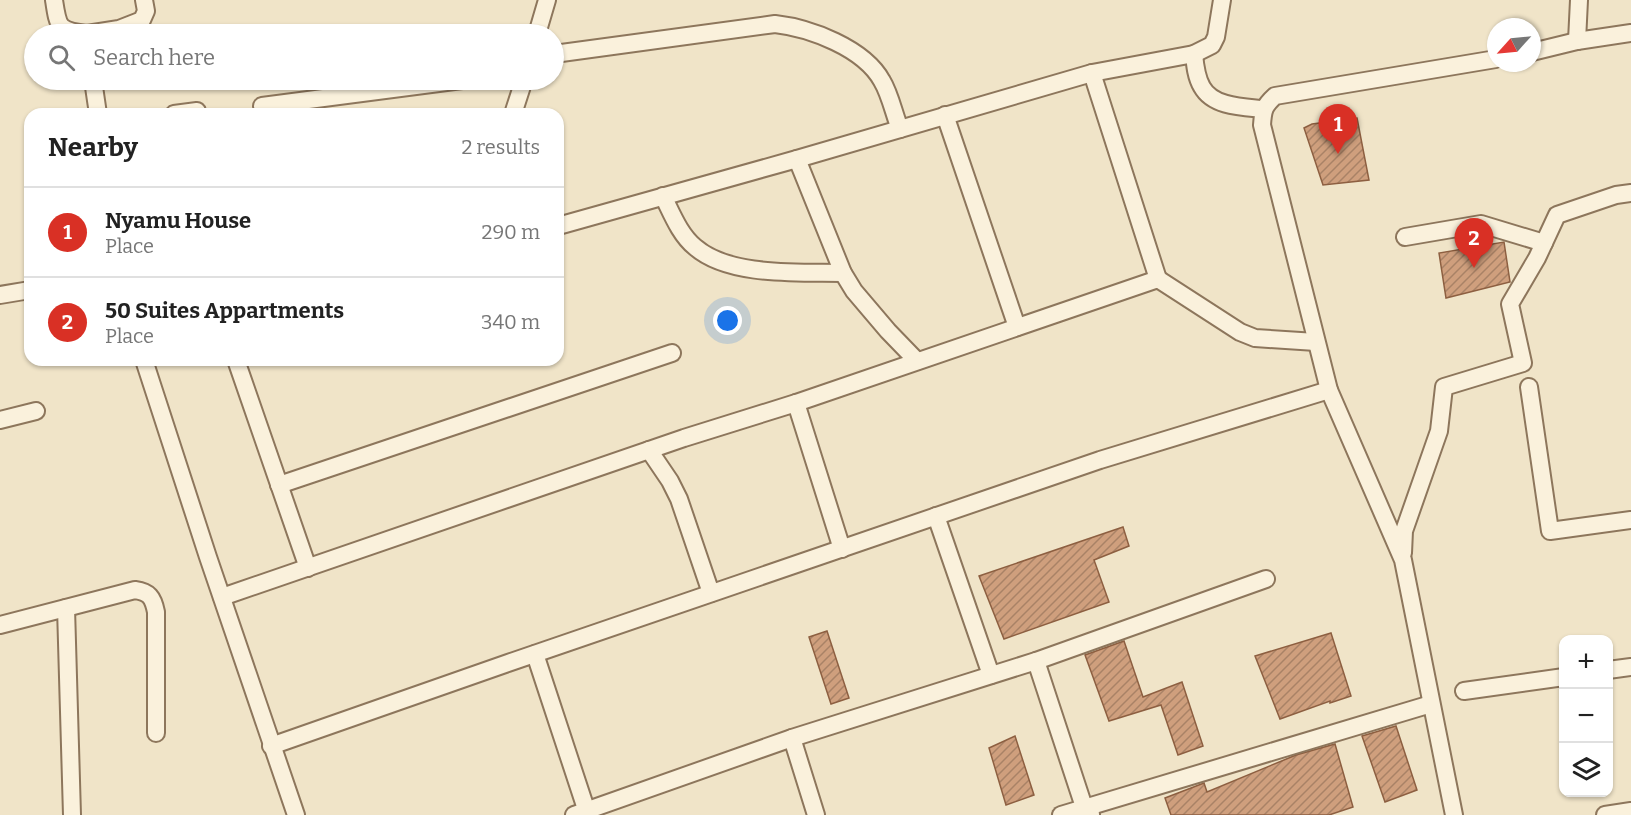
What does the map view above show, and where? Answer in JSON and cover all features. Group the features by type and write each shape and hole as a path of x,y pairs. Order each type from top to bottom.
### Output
{"street":[{"path":"54,0 57,21 60,24"},
{"path":"132,24 142,20 146,11 144,0"},
{"path":"540,24 547,0"},
{"path":"564,224 1092,73 1194,54 1212,45 1216,37 1222,0"},
{"path":"1577,41 1579,0"},
{"path":"564,53 775,24 790,26 852,51 870,64 883,81 900,129"},
{"path":"1541,50 1577,41 1631,33"},
{"path":"1194,54 1196,75 1202,88 1212,98 1234,106 1263,109"},
{"path":"1454,815 1403,560 1329,390 1262,125 1263,109 1275,96 1487,61"},
{"path":"1092,73 1158,279 1240,332 1255,338 1316,342"},
{"path":"94,90 97,108"},
{"path":"262,106 385,90"},
{"path":"515,108 521,90"},
{"path":"945,115 1017,327"},
{"path":"797,159 843,273 854,291 917,362"},
{"path":"1403,560 1404,531 1439,431 1444,387 1523,363 1510,304 1557,215 1616,195 1631,193"},
{"path":"663,196 680,229 694,247 711,258 735,266 769,272 843,273"},
{"path":"1405,237 1481,224 1544,243"},
{"path":"222,597 649,450 796,403 1158,279"},
{"path":"0,295 24,291"},
{"path":"279,485 672,352"},
{"path":"146,366 296,815"},
{"path":"238,366 308,568"},
{"path":"1529,387 1550,531 1631,519"},
{"path":"272,746 1100,460 1329,390"},
{"path":"796,403 842,549"},
{"path":"0,420 36,411"},
{"path":"649,450 679,499 711,593"},
{"path":"936,516 991,675"},
{"path":"535,654 583,814 792,738 1036,661 1266,579"},
{"path":"0,625 135,590 150,594 156,612 156,733"},
{"path":"66,608 72,815"},
{"path":"1036,661 1088,811"},
{"path":"1613,669 1631,667"},
{"path":"1464,692 1559,678"},
{"path":"1061,815 1088,811 1431,704"},
{"path":"792,738 816,815"},
{"path":"1605,815 1631,811"}],"building":[{"path":"1357,118 1369,180 1323,185 1304,128 1312,124"},
{"path":"1504,242 1510,282 1446,298 1439,253"},
{"path":"1123,527 1129,546 1094,560 1109,602 1004,639 979,576"},
{"path":"827,631 849,698 831,704 809,637"},
{"path":"1331,633 1351,696 1280,719 1255,656"},
{"path":"1124,641 1143,697 1182,682 1203,746 1178,755 1161,705 1109,721 1085,655"},
{"path":"1396,726 1417,790 1385,802 1362,736"},
{"path":"1015,736 1034,795 1006,805 989,748"},
{"path":"1335,744 1353,807 1329,815 1171,815 1165,798 1204,783 1207,792 1296,755"}],"place":[{"name":"Nyamu House","path":"1338,154"},
{"name":"50 Suites Appartments","path":"1474,268"}]}
